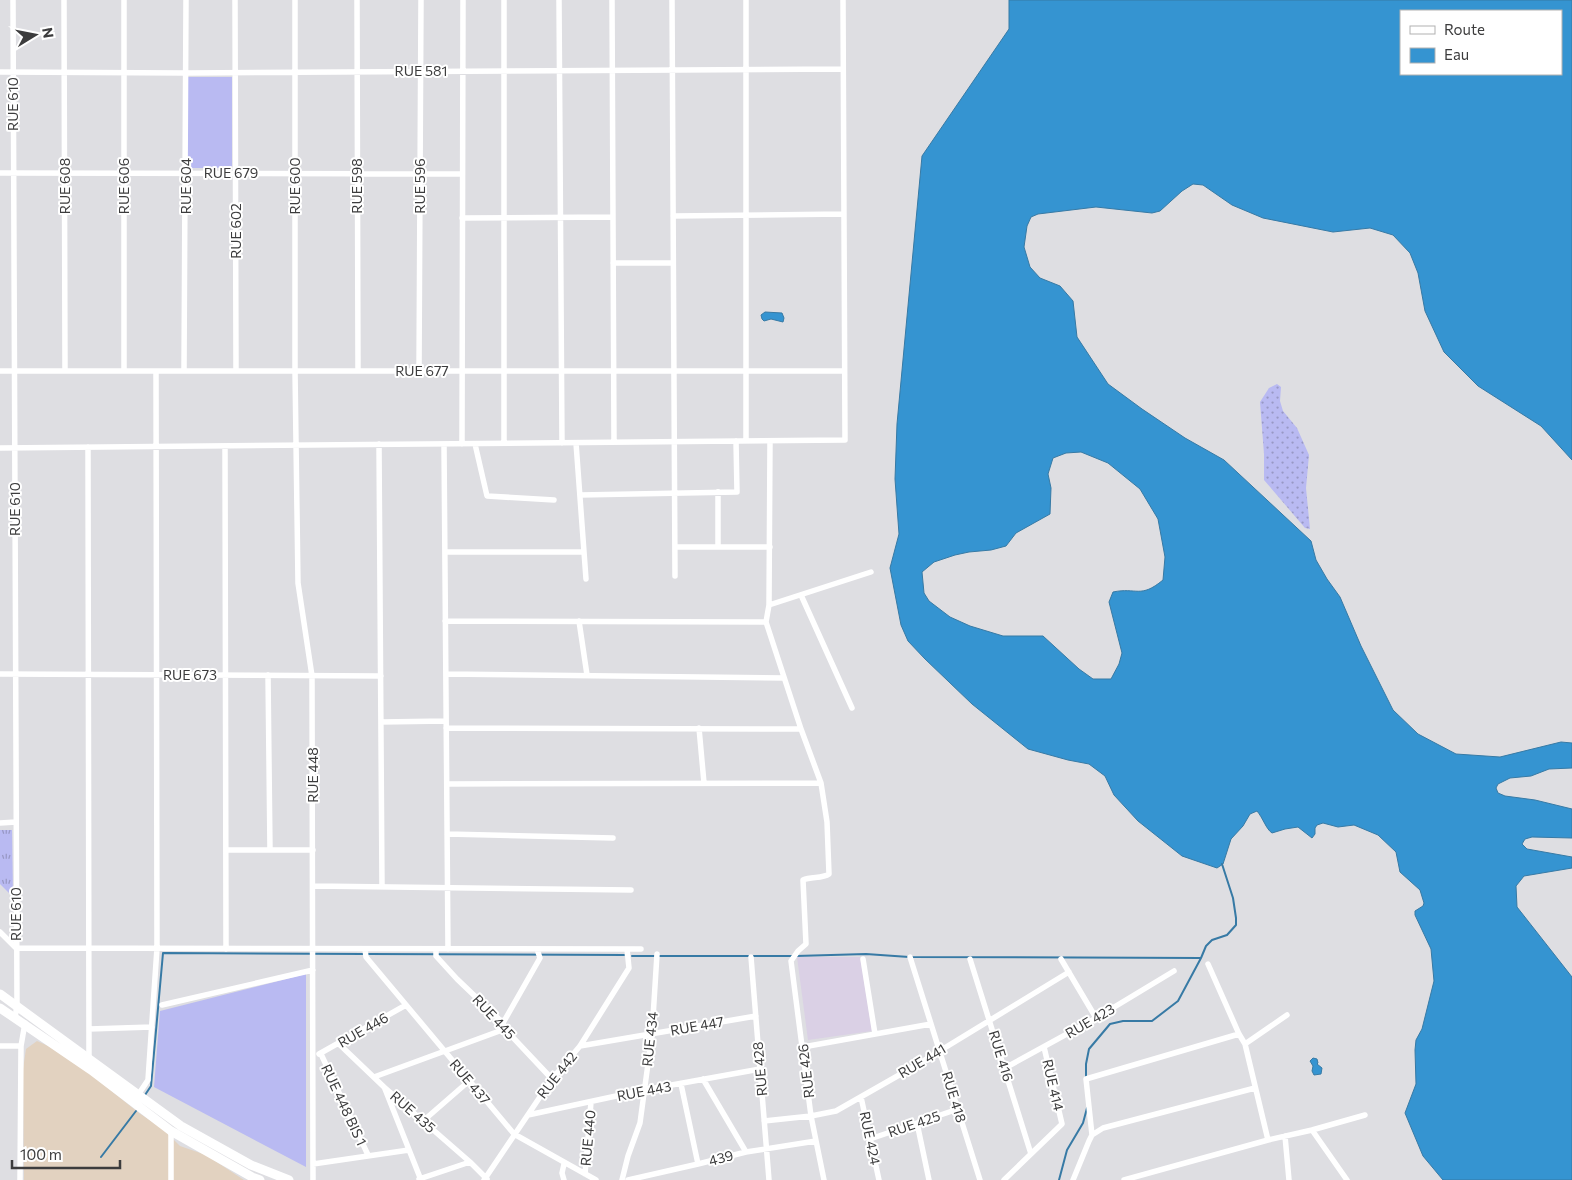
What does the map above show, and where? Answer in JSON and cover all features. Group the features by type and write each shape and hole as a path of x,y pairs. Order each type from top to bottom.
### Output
{"main road":[{"path":"0,994 181,1126 235,1157 289,1180"},
{"path":"0,1008 91,1070 171,1132 260,1180"}],"street":[{"name":"RUE 610","path":"13,0 17,1005 15,1018"},
{"name":"RUE 608","path":"64,0 65,371"},
{"name":"RUE 606","path":"124,0 124,371"},
{"name":"RUE 604","path":"184,371 186,0"},
{"name":"RUE 602","path":"235,0 236,371"},
{"name":"RUE 600","path":"294,0 295,371"},
{"name":"RUE 598","path":"357,0 358,371"},
{"name":"RUE 596","path":"419,371 421,0"},
{"path":"462,444 463,0"},
{"path":"504,0 504,443"},
{"path":"560,0 562,443"},
{"path":"612,0 614,442"},
{"path":"672,0 675,576"},
{"path":"746,0 746,441"},
{"path":"0,448 845,440 843,0"},
{"name":"RUE 581","path":"0,72 186,73 843,69"},
{"name":"RUE 679","path":"0,173 462,174"},
{"path":"673,216 844,214"},
{"path":"462,218 613,217"},
{"path":"613,263 673,263"},
{"name":"RUE 677","path":"0,371 844,371"},
{"path":"138,1095 148,1080 157,948 156,371"},
{"name":"RUE 448","path":"295,371 298,583 312,676 314,1180"},
{"path":"580,495 737,492 736,441"},
{"path":"447,784 821,783 766,622 769,605 770,441"},
{"path":"576,443 586,579"},
{"path":"379,444 382,887"},
{"path":"444,444 448,949"},
{"path":"475,444 487,496 554,500"},
{"path":"225,446 226,949"},
{"path":"88,447 89,1059"},
{"path":"718,492 718,547"},
{"path":"675,547 770,547"},
{"path":"445,552 584,552"},
{"path":"769,605 871,572"},
{"path":"801,595 852,708"},
{"path":"445,622 766,622"},
{"path":"579,622 587,675"},
{"name":"RUE 673","path":"0,674 381,676"},
{"path":"446,674 784,678"},
{"path":"268,675 270,850"},
{"path":"381,722 446,721"},
{"path":"446,728 801,729"},
{"path":"699,728 704,783"},
{"name":"RUE 426","path":"821,783 828,822 829,874 803,880 807,938 806,944 791,960 811,1116 824,1180"},
{"path":"0,823 16,822"},
{"path":"447,834 613,838"},
{"path":"226,850 313,850"},
{"path":"313,886 631,890"},
{"path":"0,932 16,948 313,949 365,953 436,952 448,949 641,949"},
{"path":"374,1077 504,1026 540,958 537,949"},
{"name":"RUE 442","path":"486,1179 552,1079 580,1046 628,968 627,949"},
{"name":"RUE 445","path":"436,952 457,979 504,1026 552,1079"},
{"name":"RUE 437","path":"365,953 514,1134 564,1164 596,1180"},
{"name":"RUE 434","path":"622,1180 628,1156 640,1123 652,1034 657,954"},
{"name":"RUE 428","path":"751,957 769,1180"},
{"name":"RUE 418","path":"910,957 980,1180"},
{"path":"862,958 875,1034"},
{"name":"RUE 416","path":"970,959 1031,1154"},
{"path":"1061,959 1096,1018"},
{"path":"1208,964 1245,1044 1268,1140"},
{"path":"162,1005 313,970"},
{"name":"RUE 423","path":"1005,1068 1096,1018 1174,971"},
{"name":"RUE 441","path":"764,1121 811,1116 836,1111 915,1066 1069,972"},
{"name":"RUE 446","path":"320,1054 406,1005"},
{"path":"20,1180 20,1046 27,1013"},
{"path":"1245,1044 1287,1015"},
{"name":"RUE 447","path":"580,1046 756,1016"},
{"path":"803,1047 931,1024"},
{"path":"89,1029 152,1027"},
{"path":"1092,1135 1086,1079 1239,1034"},
{"name":"RUE 435","path":"338,1044 470,1162 486,1179"},
{"path":"0,1046 20,1046"},
{"name":"RUE 414","path":"1031,1154 1062,1124 1044,1047"},
{"path":"313,1054 320,1054"},
{"name":"RUE 448 BIS 1","path":"320,1054 368,1156"},
{"name":"RUE 443","path":"528,1115 644,1090 760,1069"},
{"path":"703,1079 746,1152"},
{"path":"423,1121 469,1081"},
{"path":"681,1084 698,1164"},
{"path":"384,1087 419,1180 470,1162"},
{"path":"1074,1180 1084,1149 1092,1135 1103,1128 1255,1088"},
{"name":"RUE 424","path":"861,1097 879,1180"},
{"name":"RUE 440","path":"585,1174 591,1102"},
{"name":"RUE 425","path":"870,1139 958,1108"},
{"path":"1124,1180 1139,1178 1365,1114"},
{"path":"917,1123 929,1180"},
{"path":"1312,1130 1348,1180"},
{"path":"171,1132 171,1180"},
{"path":"1285,1136 1289,1180"},
{"name":"439","path":"628,1180 746,1152 816,1141"},
{"path":"313,1164 409,1150"},
{"path":"1004,1180 1031,1154"},
{"path":"564,1164 562,1173 564,1180"}],"shaded area":[{"path":"797,957 860,957 872,1031 808,1040"},
{"path":"37,1041 64,1053 139,1113 163,1129 180,1146 206,1155 244,1180 24,1180 23,1069 26,1049"}],"green space":[{"path":"187,77 232,77 232,168 187,168"},
{"path":"1277,384 1281,387 1280,401 1283,411 1297,428 1309,455 1306,488 1310,529 1305,528 1264,480 1260,402 1269,388"},
{"path":"0,830 12,830 13,897 0,884"},
{"path":"306,974 306,1167 154,1087 160,1011"}],"water":[{"path":"1009,0 1572,0 1572,460 1541,426 1478,386 1444,352 1425,311 1418,273 1410,253 1393,235 1370,228 1333,232 1263,218 1232,205 1203,185 1193,184 1182,191 1160,211 1152,213 1096,207 1038,214 1031,217 1027,226 1024,247 1030,267 1040,278 1060,286 1073,301 1077,337 1108,384 1185,438 1224,460 1311,541 1316,560 1340,597 1361,646 1393,710 1418,734 1456,754 1500,757 1561,742 1572,743 1572,768 1549,769 1531,776 1510,778 1498,784 1496,788 1498,793 1505,796 1535,800 1572,809 1572,838 1532,837 1525,839 1522,844 1527,849 1572,857 1572,868 1524,876 1516,886 1517,907 1572,977 1572,1180 1443,1180 1423,1156 1405,1113 1416,1084 1416,1040 1422,1029 1434,981 1431,949 1415,915 1415,911 1423,906 1424,903 1420,890 1400,872 1396,852 1378,835 1354,825 1338,827 1323,823 1317,825 1312,838 1298,827 1272,833 1257,811 1250,814 1243,826 1231,839 1223,864 1217,868 1182,856 1138,821 1114,795 1105,776 1089,764 1028,749 972,704 908,641 901,625 890,568 899,534 895,479 897,424 922,156 1009,29","holes":["1081,452 1108,463 1140,489 1158,519 1165,557 1163,580 1155,586 1143,591 1113,592 1109,602 1122,653 1119,664 1111,679 1093,679 1079,669 1043,636 1003,636 970,626 950,617 929,601 924,593 922,572 934,562 955,555 1006,546 1016,533 1050,514 1051,488 1048,474 1053,458 1066,453"]},
{"path":"765,312 782,313 783,322 771,319 764,321 761,315"},
{"path":"1313,1058 1317,1059 1317,1064 1322,1068 1321,1074 1314,1075 1312,1071 1313,1066 1310,1061"}],"waterway":[{"path":"1086,1078 1089,1049 1110,1024 1123,1021 1152,1021 1178,1001 1206,946 1212,940 1227,935 1236,925 1233,898 1222,864"},
{"path":"145,1095 151,1086 163,953 363,954"},
{"path":"368,954 624,955"},
{"path":"796,956 866,954 909,957 1201,958"},
{"path":"632,956 654,956"},
{"path":"659,956 792,956"},
{"path":"1059,1180 1067,1150 1083,1123 1087,1108"},
{"path":"101,1157 136,1111"}]}
